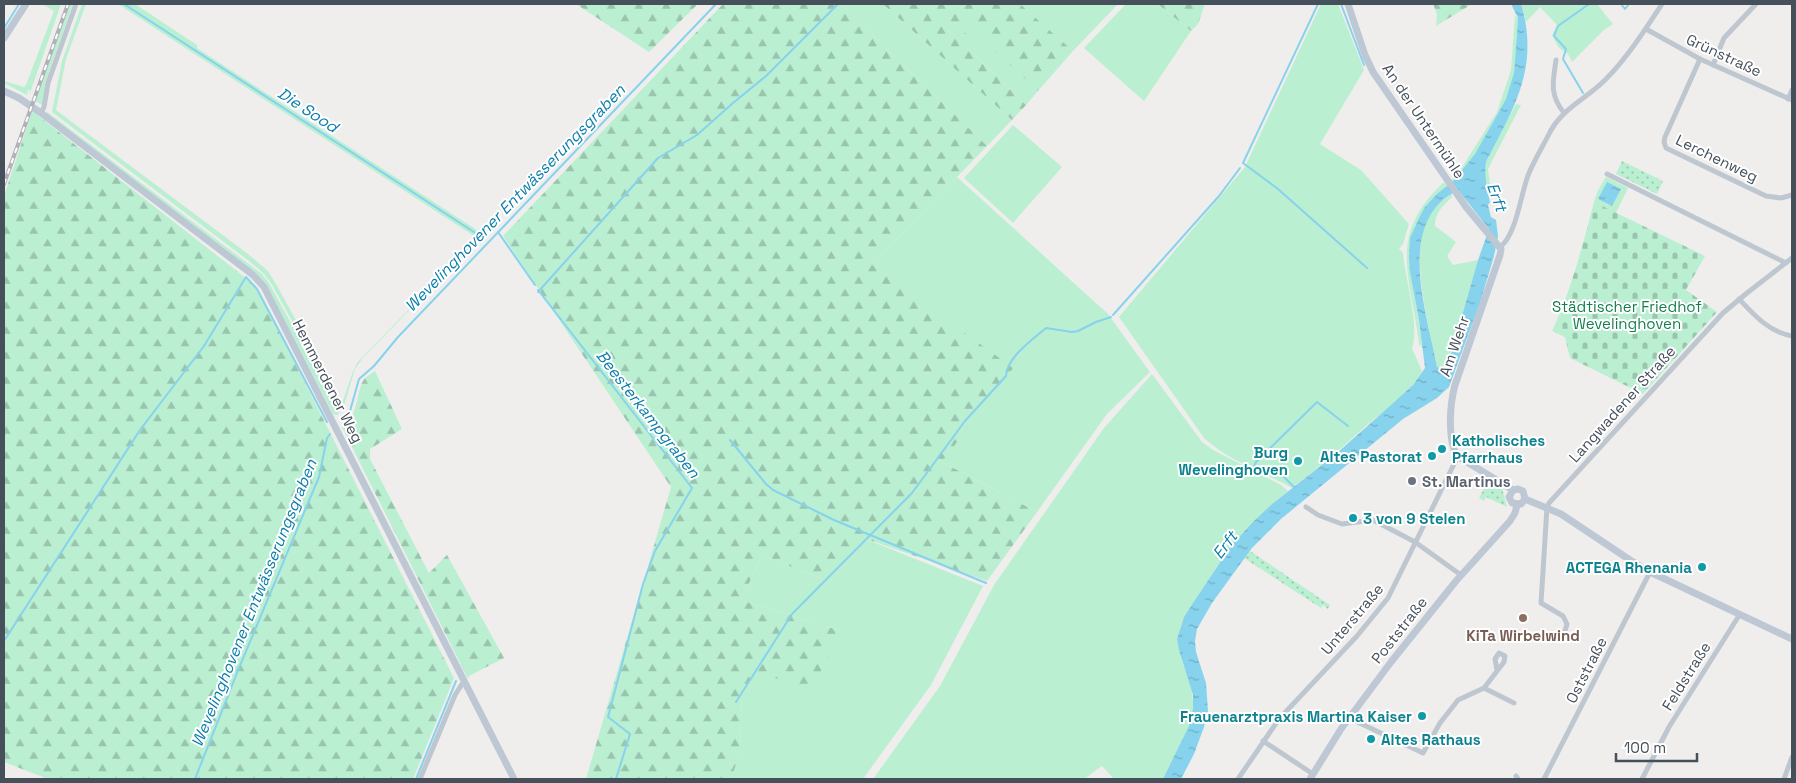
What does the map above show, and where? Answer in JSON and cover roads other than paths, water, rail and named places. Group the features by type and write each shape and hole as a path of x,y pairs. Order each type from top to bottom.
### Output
{"main road":[{"path":"4,38 26,4"},
{"name":"An der Untermühle","path":"1348,4 1365,55 1373,72 1470,213 1498,244"},
{"name":"Hemmerdener Weg","path":"4,91 19,98 41,113 253,275 264,287 514,779"},
{"name":"Am Wehr","path":"1458,456 1454,447 1451,415 1453,393 1500,255 1498,244"},
{"path":"1458,456 1513,490 1520,489 1523,491 1525,499"},
{"path":"1513,490 1510,493 1512,503 1517,505 1525,499"},
{"path":"1525,499 1561,514 1650,572 1792,639"},
{"name":"Poststraße","path":"1311,777 1349,718 1391,662 1461,575 1510,521 1517,505"}],"street":[{"path":"41,113 44,107 48,83 76,4"},
{"name":"Am Wehr","path":"1498,244 1505,242 1520,209 1529,172 1551,130 1564,113 1605,80 1646,29 1662,4"},
{"path":"1713,64 1724,38 1756,4"},
{"name":"Grünstraße","path":"1646,29 1700,59 1790,99"},
{"name":"Lerchenweg","path":"1700,59 1665,137 1664,144 1666,148 1766,196 1780,198 1792,195"},
{"path":"1556,60 1553,93 1556,102 1564,113"},
{"path":"1790,99 1792,90"},
{"path":"1607,174 1786,262"},
{"name":"Langwadener Straße","path":"1547,507 1675,365 1739,299 1792,258"},
{"path":"1739,299 1764,324 1778,332 1792,336"},
{"name":"Unterstraße","path":"1238,779 1286,710 1357,636 1385,602 1458,456"},
{"path":"1306,507 1318,515 1342,524 1373,520 1415,542 1461,575"},
{"path":"1539,638 1560,635 1565,631 1566,624 1563,616 1541,603 1547,507"},
{"name":"Oststraße","path":"1544,779 1650,572"},
{"name":"Feldstraße","path":"1642,779 1669,727 1740,614"},
{"path":"1349,718 1423,753 1440,723 1458,700 1484,688 1497,670"},
{"path":"420,779 455,695 464,681"},
{"path":"1484,688 1514,703"},
{"path":"1263,741 1311,777"},
{"path":"1784,779 1792,757"}],"water":[{"path":"1511,4 1521,4 1526,27 1526,67 1514,105 1485,167 1490,202 1488,205 1491,217 1496,220 1498,236 1480,303 1449,387 1437,398 1403,419 1281,519 1252,548 1212,603 1197,629 1196,652 1206,683 1208,711 1194,754 1181,779 1163,779 1189,726 1193,709 1193,695 1177,639 1184,617 1231,546 1253,522 1272,504 1337,453 1391,405 1413,385 1425,368 1410,272 1410,238 1425,207 1453,181 1475,154 1506,99 1514,73 1518,18","holes":["1458,190 1489,229 1478,260 1451,354 1444,369 1437,367 1422,295 1420,270 1421,246 1426,223 1438,205"]},
{"path":"1607,182 1621,189 1612,206 1598,199"}],"waterway":[{"name":"Die Sood","path":"4,28 19,4"},
{"name":"Die Sood","path":"124,4 480,236"},
{"name":"Wevelinghovener Entwässerungsgraben","path":"346,418 350,411 359,379 374,366 398,337 716,4"},
{"path":"538,292 658,158 697,135 766,76 838,4"},
{"path":"1318,4 1243,163 1278,189 1367,268"},
{"path":"1341,4 1364,65"},
{"path":"1583,93 1563,59 1566,49 1554,36 1558,26 1589,4"},
{"path":"1621,4 1625,9 1629,4"},
{"path":"1113,315 1219,196 1240,168"},
{"name":"Beesterkampgraben","path":"498,232 535,285"},
{"path":"4,641 140,430 204,346 246,277 257,289 327,422"},
{"name":"Beesterkampgraben","path":"538,290 692,488 655,551 643,584 608,717 630,734 616,779"},
{"path":"736,702 792,614 912,493 965,421 1006,376 1007,369 1021,349 1046,328 1072,332 1078,331 1111,317"},
{"path":"1295,488 1282,475 1273,476 1254,466 1256,462 1317,402 1348,426"},
{"name":"Wevelinghovener Entwässerungsgraben","path":"195,779 319,477 327,438 330,434"},
{"path":"730,440 773,490 834,520 986,583"},
{"path":"416,779 456,681"}],"railway":[{"path":"4,184 68,4"}],"place":[{"name":"Katholisches Pfarrhaus","path":"1442,449"},
{"name":"Altes Pastorat","path":"1432,456"},
{"name":"Burg Wevelinghoven","path":"1298,461"},
{"name":"St. Martinus","path":"1412,481"},
{"name":"3 von 9 Stelen","path":"1353,518"},
{"name":"ACTEGA Rhenania","path":"1702,567"},
{"name":"KiTa Wirbelwind","path":"1523,618"},
{"name":"Frauenarztpraxis Martina Kaiser","path":"1422,716"},
{"name":"Altes Rathaus","path":"1371,739"}],"water label":[{"name":"Erft","path":"1497,197"},
{"name":"Erft","path":"1225,545"}],"park label":[{"name":"Städtischer Friedhof Wevelinghoven","path":"1627,314"}]}
